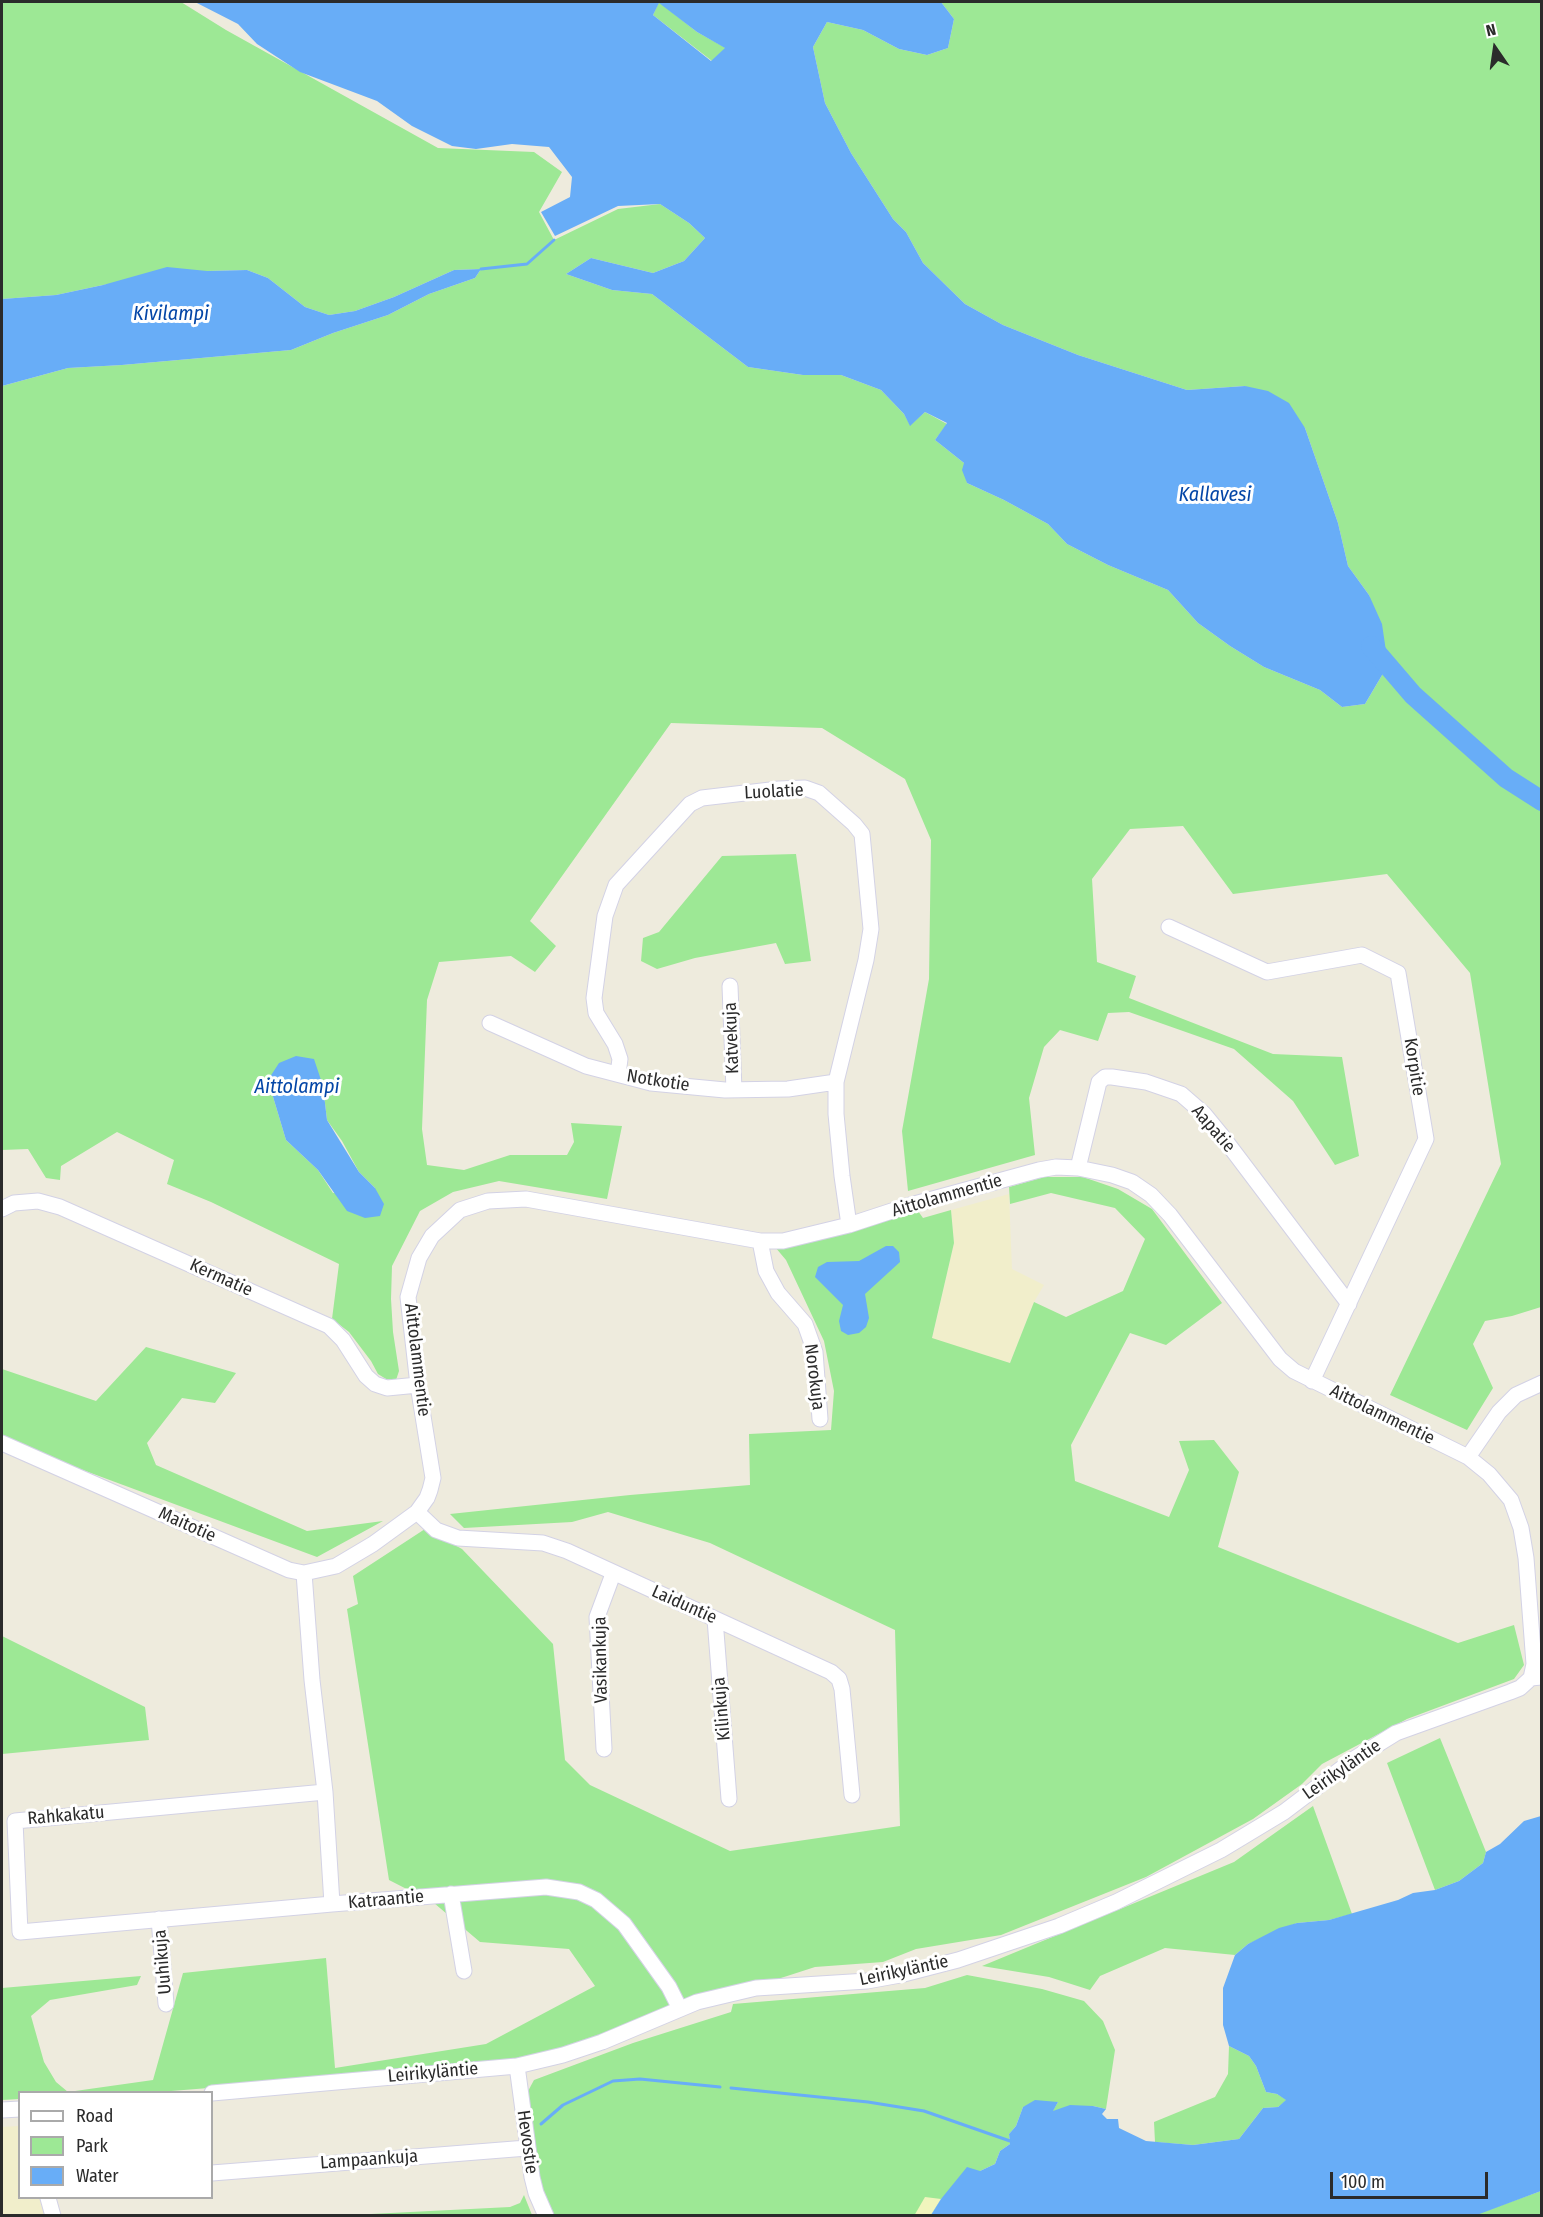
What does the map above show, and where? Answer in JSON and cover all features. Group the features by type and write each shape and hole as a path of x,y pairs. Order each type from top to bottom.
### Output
{"street":[{"name":"Luolatie","path":"618,1074 620,1059 615,1044 596,1013 594,999 605,916 616,885 690,804 702,798 805,788 819,793 862,834 871,929 866,960 836,1082 836,1114 849,1225"},
{"name":"Korpitie","path":"1169,927 1268,972 1362,955 1398,973 1426,1139 1312,1381"},
{"name":"Katvekuja","path":"730,986 734,1090"},
{"name":"Notkotie","path":"490,1023 586,1066 651,1083 734,1090 788,1089 836,1082"},
{"name":"Aapatie","path":"1078,1168 1099,1082 1105,1077 1146,1082 1181,1095 1204,1114 1222,1136 1349,1304"},
{"name":"Aittolammentie","path":"373,1544 417,1512 427,1498 432,1478 408,1297 419,1258 432,1236 460,1210 488,1201 526,1199 760,1241 783,1241 849,1225 907,1206 1039,1170 1056,1167 1078,1168 1132,1182 1151,1195 1170,1215 1280,1359 1312,1381 1468,1456 1489,1474 1511,1500 1521,1528 1526,1558 1536,1678"},
{"name":"Kermatie","path":"2,1209 14,1203 38,1202 60,1207 329,1326 343,1340 366,1376 375,1384 387,1388 418,1384"},
{"name":"Norokuja","path":"760,1241 766,1271 777,1293 805,1324 815,1352 820,1419"},
{"path":"1468,1456 1499,1412 1516,1395 1542,1383"},
{"name":"Maitotie","path":"2,1443 289,1570 304,1573 336,1566 373,1544"},
{"name":"Laiduntie","path":"417,1512 436,1530 458,1538 543,1543 567,1551 831,1672 839,1679 842,1689 852,1795"},
{"name":"Katraantie","path":"304,1573 312,1680 325,1792 332,1904 546,1887 579,1892 596,1900 624,1924 669,1987 681,2009"},
{"name":"Vasikankuja","path":"603,1749 597,1617 613,1574"},
{"name":"Kilinkuja","path":"715,1619 729,1798"},
{"name":"Leirikyläntie","path":"213,2092 517,2066 563,2055 602,2042 697,2002 756,1988 867,1981 958,1960 1059,1926 1116,1902 1221,1850 1284,1812 1354,1759 1396,1733 1510,1692 1536,1678"},
{"name":"Rahkakatu","path":"325,1792 15,1821 20,1932 332,1904"},
{"path":"451,1894 464,1971"},
{"name":"Uuhikuja","path":"159,1920 166,2004"},
{"name":"Hevostie","path":"517,2066 527,2148 536,2193 546,2216"},
{"path":"2,2110 18,2109"},
{"name":"Lampaankuja","path":"213,2173 527,2148"},
{"path":"48,2199 53,2216"}],"shaded area":[{"path":"1009,1194 1012,1269 1044,1285 1034,1302 1010,1363 932,1339 954,1243 951,1210"},
{"path":"18,2126 18,2199 41,2199 44,2215 2,2215 2,2127"}],"green space":[{"path":"2,2 181,2 226,30 438,148 534,152 562,172 539,212 554,240 618,209 660,204 689,223 705,238 684,261 653,273 591,258 566,274 612,290 652,294 748,367 803,375 841,375 881,390 904,414 910,425 925,412 947,424 935,440 964,463 967,483 1048,524 1067,544 1108,565 1168,590 1198,623 1264,667 1320,690 1342,707 1365,704 1388,665 1369,595 1348,566 1338,523 1305,428 1245,386 1187,390 1078,355 1003,325 965,304 923,263 906,232 893,219 851,153 825,103 813,47 827,22 863,30 899,49 927,55 948,48 954,19 941,2 1541,2 1541,1307 1485,1321 1473,1344 1493,1388 1467,1430 1390,1395 1501,1164 1470,973 1387,874 1233,894 1183,826 1130,829 1092,879 1097,962 1136,976 1129,998 1273,1054 1342,1057 1359,1156 1335,1165 1293,1101 1234,1049 1129,1012 1108,1013 1098,1041 1060,1030 1044,1047 1029,1098 1035,1155 908,1191 902,1131 929,979 931,840 905,779 822,728 671,723 530,921 556,946 535,972 511,956 439,962 427,1000 422,1129 427,1165 464,1170 510,1155 567,1155 574,1142 571,1123 622,1126 607,1199 499,1181 453,1192 420,1211 392,1266 393,1332 399,1371 396,1380 386,1379 378,1374 349,1332 332,1319 339,1264 211,1202 167,1184 174,1160 117,1132 61,1166 60,1180 46,1178 28,1149 2,1150 2,386 68,368 291,350 388,315 429,294 475,278 481,269 454,270 394,297 355,311 329,315 305,307 268,278 247,270 207,271 103,285 56,295 2,299","holes":["268,1080 323,1086 327,1120 359,1172 375,1188 333,1193 318,1170 286,1140"]},
{"path":"659,2 697,32 726,48 712,61 653,15"},
{"path":"796,854 811,961 785,964 776,943 695,958 657,969 641,961 643,938 659,932 722,856"},
{"path":"1044,1177 1083,1177 1118,1189 1152,1209 1222,1303 1166,1345 1130,1333 1071,1445 1075,1481 1169,1517 1189,1470 1179,1441 1214,1440 1239,1472 1218,1547 1458,1643 1514,1625 1524,1665 1514,1679 1407,1719 1322,1764 1302,1784 1253,1819 1146,1877 1001,1935 916,1949 883,1962 815,1967 518,2063 171,2091 75,2091 153,2080 183,1973 326,1958 335,2068 486,2044 595,1986 569,1949 480,1942 434,1903 389,1880 347,1609 358,1604 353,1576 425,1529 462,1549 553,1644 565,1760 590,1785 730,1851 900,1826 895,1630 710,1543 608,1512 572,1522 464,1528 450,1514 750,1485 749,1434 831,1430 834,1391 824,1341 786,1260 775,1247 918,1211 923,1218 951,1210 954,1243 932,1338 1010,1363 1034,1302 1066,1317 1123,1291 1145,1239 1115,1208 1051,1193 1010,1204 1009,1187"},
{"path":"146,1347 236,1373 215,1403 182,1398 147,1443 156,1465 307,1531 383,1521 317,1557 2,1440 2,1369 96,1401"},
{"path":"2,1636 145,1707 149,1740 2,1754"},
{"path":"1440,1738 1486,1852 1483,1863 1459,1881 1435,1890 1387,1763"},
{"path":"1313,1806 1352,1914 1329,1920 1297,1923 1248,1944 1235,1955 1165,1948 1100,1976 1090,1990 1049,1977 982,1966 1234,1862"},
{"path":"967,1975 1042,1989 1084,2001 1103,2021 1115,2050 1106,2109 1093,2106 1052,2112 1058,2102 1023,2107 1016,2126 1009,2134 1010,2144 1000,2151 995,2164 980,2171 941,2199 931,2215 554,2215 539,2185 527,2093 534,2080 633,2043 731,2012 733,2004 925,1988"},
{"path":"141,1976 137,1985 50,2000 31,2016 44,2062 56,2082 67,2091 18,2091 18,2099 2,2100 2,1988"},
{"path":"1229,2046 1249,2056 1256,2066 1266,2092 1277,2094 1287,2100 1278,2107 1263,2108 1239,2139 1193,2145 1155,2142 1154,2122 1215,2097 1228,2074"},
{"path":"1541,2191 1541,2215 1474,2215"},
{"path":"524,2195 532,2215 351,2215 510,2207 520,2203"}],"sand":[{"path":"925,2197 941,2199 931,2215 914,2216"}],"water":[{"name":"Kallavesi","path":"195,2 941,2 954,19 948,48 927,55 899,49 863,30 827,22 813,47 825,103 851,153 893,219 906,232 923,263 965,304 1003,325 1078,355 1187,390 1245,386 1268,391 1289,403 1305,428 1338,523 1348,566 1369,595 1382,624 1388,665 1365,704 1342,707 1320,690 1264,667 1198,623 1168,590 1108,565 1067,544 1048,524 967,483 962,470 964,463 935,440 947,423 925,412 910,426 904,414 881,390 841,375 803,375 748,367 652,294 612,290 566,274 591,258 653,273 684,261 705,238 689,223 660,204 618,206 555,236 541,212 570,197 572,177 549,147 512,144 476,149 452,146 412,126 377,101 300,72 257,44 238,24","holes":["659,3 697,32 725,48 711,61 653,15"]},
{"name":"Kivilampi","path":"167,267 207,271 247,270 268,278 305,307 329,315 355,311 394,297 454,270 481,269 475,278 429,294 388,315 291,350 68,368 2,386 2,299 56,295"},
{"name":"Aittolampi","path":"296,1056 314,1059 323,1086 327,1120 359,1172 375,1188 384,1204 380,1216 365,1218 347,1211 318,1170 286,1140 268,1080 279,1063"},
{"path":"886,1246 893,1246 899,1252 900,1262 865,1294 869,1318 866,1327 859,1333 848,1335 841,1331 839,1321 843,1305 815,1277 818,1267 827,1262 859,1261"},
{"path":"1541,1816 1541,2191 1474,2216 931,2215 967,2167 980,2171 995,2164 1000,2151 1010,2144 1009,2134 1016,2126 1023,2107 1035,2100 1058,2102 1053,2111 1070,2105 1106,2109 1102,2114 1107,2119 1118,2119 1119,2128 1146,2141 1193,2145 1239,2139 1263,2108 1278,2107 1286,2100 1277,2094 1266,2092 1256,2066 1249,2056 1229,2046 1223,2025 1223,1988 1235,1955 1248,1944 1279,1928 1297,1923 1329,1920 1459,1881 1483,1863 1486,1852 1500,1844 1524,1821"}],"waterway":[{"path":"481,269 527,264 554,240"},
{"path":"1371,646 1413,695 1506,778 1542,801"},
{"path":"541,2124 563,2105 613,2081 640,2079 720,2087"},
{"path":"731,2088 868,2102 924,2111 1010,2141"}]}
